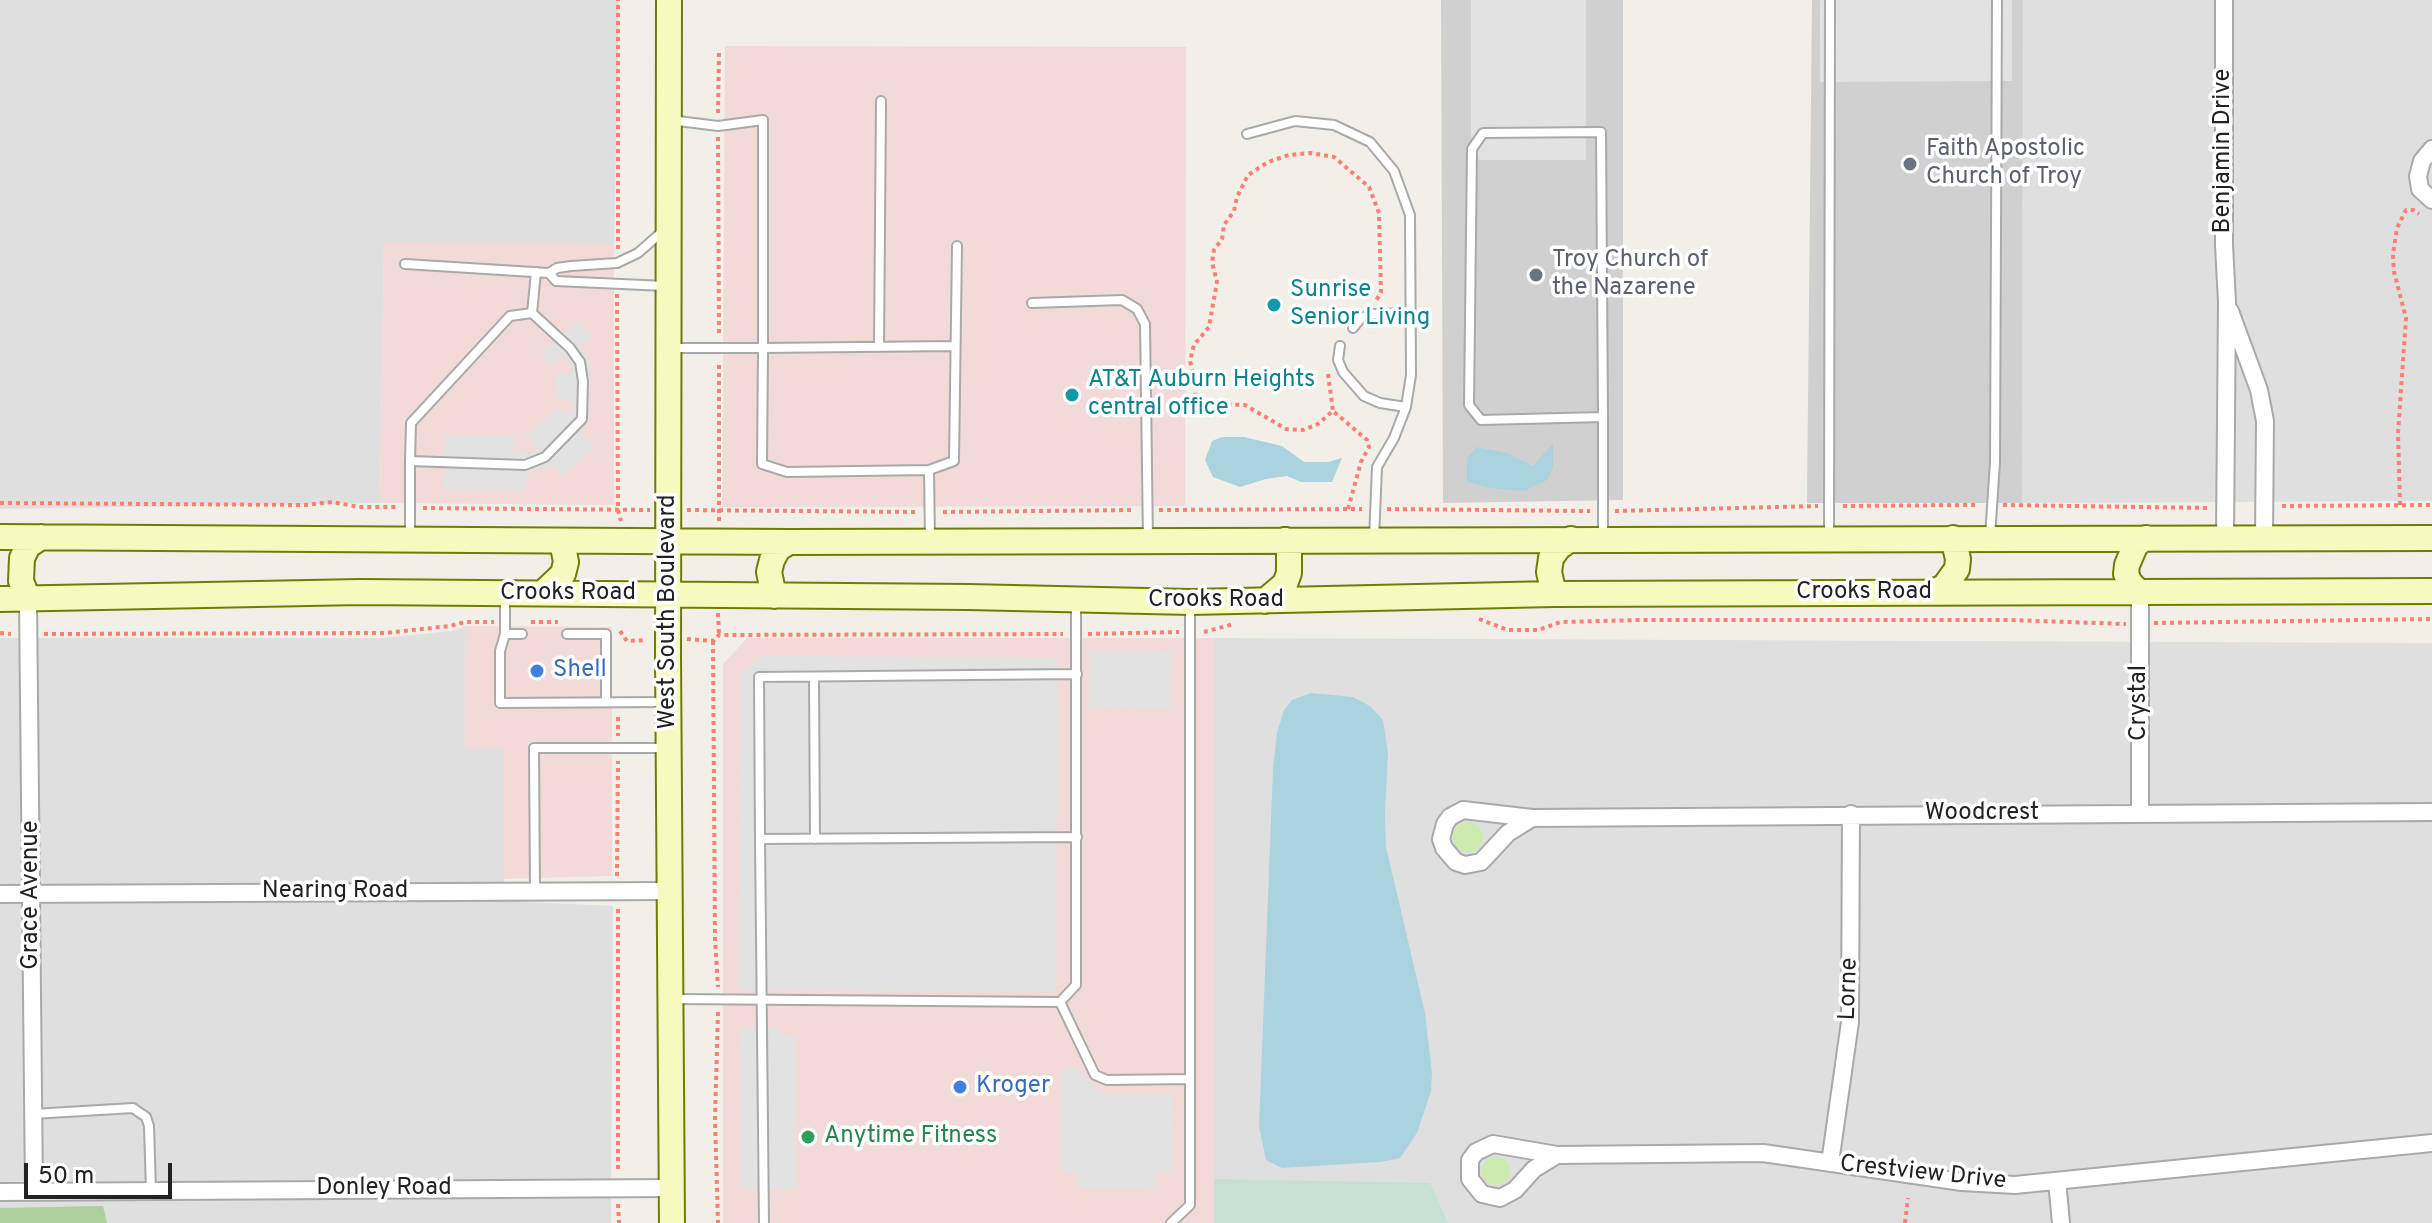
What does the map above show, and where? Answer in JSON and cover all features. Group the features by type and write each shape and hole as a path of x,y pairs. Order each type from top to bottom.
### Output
{"main road":[{"name":"West South Boulevard","path":"669,0 672,1223"},
{"path":"0,537 669,542 2432,538"},
{"path":"28,599 21,581 22,558 28,546 41,537"},
{"path":"1932,592 1944,587 1957,569 1953,538"},
{"path":"2140,593 2126,574 2136,544 2146,538"},
{"path":"1554,594 1549,572 1551,558 1559,547 1571,539"},
{"path":"1265,601 1285,584 1289,573 1289,551 1285,540"},
{"path":"543,593 563,574 566,562 562,541"},
{"path":"774,596 769,572 772,560 778,549 789,542"},
{"name":"Crooks Road","path":"0,599 360,592 1191,602 1554,594 2432,591"}],"street":[{"name":"Benjamin Drive","path":"2224,0 2224,245 2227,302 2225,537"},
{"path":"2432,149 2422,161 2418,176 2420,189 2432,200"},
{"name":"Benjamin Drive","path":"2227,302 2259,390 2265,421 2264,537"},
{"name":"Crystal","path":"2140,593 2140,813"},
{"name":"Grace Avenue","path":"28,599 34,1192"},
{"name":"Woodcrest","path":"1532,818 1508,833 1481,862 1473,865 1456,862 1444,848 1441,839 1450,817 1463,810 1532,818 2432,812"},
{"name":"Lorne","path":"1830,1163 1850,1022 1851,814"},
{"name":"Nearing Road","path":"0,894 670,891"},
{"name":"Crestview Drive","path":"1557,1155 1534,1169 1515,1190 1500,1198 1482,1194 1470,1179 1470,1160 1483,1146 1493,1144 1557,1155 1763,1153 1971,1183 2015,1185 2432,1143"},
{"path":"2057,1181 2061,1223"},
{"name":"Donley Road","path":"0,1192 671,1188"}],"lane":[{"path":"1829,538 1830,0"},
{"path":"1990,538 1995,462 1997,0"},
{"path":"879,347 881,101"},
{"path":"669,119 718,126 763,120 762,464 787,472 929,470 954,461 957,246"},
{"path":"1247,134 1295,121 1334,125 1370,142 1394,171 1410,215 1411,375 1406,407 1394,438 1377,467 1374,540"},
{"path":"1603,417 1481,420 1469,405 1472,149 1483,133 1601,132 1603,417 1603,539"},
{"path":"405,264 549,273 557,268 613,265 650,245 670,221"},
{"path":"532,313 536,272"},
{"path":"549,273 556,281 669,286"},
{"path":"1032,303 1122,300 1137,309 1145,324 1148,541"},
{"path":"410,540 411,423 510,316 532,313"},
{"path":"410,461 525,465 545,457 582,419 580,362 570,348 532,313"},
{"path":"1353,328 1361,318 1373,314 1411,313"},
{"path":"669,348 955,346"},
{"path":"1340,346 1338,360 1343,372 1364,396 1380,403 1406,407"},
{"path":"929,470 930,542"},
{"path":"505,593 500,703 669,702"},
{"path":"670,999 1060,1002 1076,985 1076,601"},
{"path":"1171,1223 1190,1205 1191,602"},
{"path":"505,634 522,634"},
{"path":"567,634 606,634 606,702"},
{"path":"764,1223 759,677 1077,674"},
{"path":"814,677 815,839"},
{"path":"535,891 534,748 669,748"},
{"path":"760,839 1077,837"},
{"path":"1060,1002 1095,1075 1107,1080 1190,1079"},
{"path":"33,1114 133,1108 146,1117 149,1126 151,1191"}],"path":[{"path":"618,0 618,254"},
{"path":"718,112 719,50"},
{"path":"718,140 719,335"},
{"path":"1333,411 1318,424 1303,430 1286,429 1245,405 1200,404 1195,396 1190,361 1194,345 1209,327 1217,282 1212,262 1214,250 1222,239 1224,225 1234,211 1248,175 1268,162 1289,155 1311,153 1334,157 1369,187 1379,213 1381,292 1374,303"},
{"path":"2400,505 2398,433 2406,318 2394,272 2393,254 2397,228 2406,210 2421,215"},
{"path":"617,299 620,512"},
{"path":"719,363 719,513"},
{"path":"1328,369 1333,411 1367,440 1369,447 1361,462 1348,509"},
{"path":"0,503 305,505 332,502 389,507"},
{"path":"1617,511 1977,505"},
{"path":"2001,505 2207,508"},
{"path":"2280,506 2432,505"},
{"path":"427,508 620,512 626,509"},
{"path":"1393,509 1587,511"},
{"path":"710,510 719,513 908,512"},
{"path":"1476,618 1508,630 1538,630 1561,622 1640,620 2010,620 2122,624"},
{"path":"2160,623 2432,619"},
{"path":"49,634 385,633 465,622 488,622"},
{"path":"536,623 562,622"},
{"path":"718,624 719,635"},
{"path":"1205,632 1235,624"},
{"path":"1092,634 1170,632"},
{"path":"0,633 10,634"},
{"path":"718,986 713,641 719,635 1061,634"},
{"path":"703,639 713,641"},
{"path":"618,715 618,734"},
{"path":"617,875 618,763"},
{"path":"618,915 618,1173"},
{"path":"717,1017 715,1119 718,1223"},
{"path":"1905,1223 1908,1198"},
{"path":"618,1204 619,1223"}],"shaded area":[{"path":"0,0 619,0 614,243 384,243 380,503 0,509"},
{"name":"Troy Church of the Nazarene","path":"1441,0 1623,0 1623,500 1443,503"},
{"path":"1471,0 1586,0 1586,160 1479,160 1471,136"},
{"name":"Faith Apostolic Church of Troy","path":"1812,0 2023,0 2022,503 1807,503"},
{"path":"1820,0 2012,0 2012,81 1820,82"},
{"path":"2023,0 2432,0 2432,501 2022,503"},
{"path":"725,46 1186,47 1185,506 722,507"},
{"path":"384,242 614,243 614,505 380,503"},
{"path":"580,321 592,336 579,346 591,361 590,418 581,433 594,448 563,475 554,465 526,473 525,490 444,490 445,435 513,435 513,452 535,452 538,449 527,436 559,408 568,417 574,406 569,399 556,399 556,373 569,374 573,369 566,358 551,366 541,353"},
{"path":"466,626 465,747 504,748 504,901 613,906 611,1223 0,1223 0,638 383,638 451,631"},
{"path":"466,626 612,627 612,876 504,879 504,749 465,748"},
{"path":"747,638 1214,638 1214,1223 723,1223 723,664"},
{"path":"1214,638 2432,643 2432,1223 1214,1223"},
{"path":"1090,650 1171,651 1170,708 1089,707"},
{"path":"762,656 1058,658 1056,992 738,990 741,674"},
{"path":"740,1027 780,1027 780,1036 796,1036 796,1189 741,1189"},
{"path":"1062,1069 1079,1069 1102,1095 1172,1095 1173,1171 1155,1174 1155,1189 1079,1188 1077,1172 1062,1172"}],"green space":[{"path":"1468,822 1478,827 1483,837 1478,847 1468,852 1458,847 1453,837 1458,827"},
{"path":"1496,1157 1506,1161 1510,1171 1506,1181 1496,1185 1486,1181 1482,1171 1486,1161"},
{"path":"1214,1179 1430,1183 1448,1223 1214,1223"},
{"path":"103,1206 107,1223 0,1223 0,1208"}],"water":[{"path":"1222,437 1244,437 1282,446 1304,462 1328,462 1342,458 1332,482 1301,482 1287,476 1240,487 1213,477 1205,460 1212,441"},
{"path":"1553,443 1553,468 1547,480 1524,491 1467,482 1467,458 1477,447 1507,453 1533,466"},
{"path":"1311,693 1353,697 1370,706 1383,720 1388,753 1386,847 1425,1013 1431,1091 1417,1133 1400,1158 1282,1168 1266,1160 1259,1126 1273,769 1277,733 1284,710 1292,700"}],"place":[{"name":"Faith Apostolic Church of Troy","path":"1910,164"},
{"name":"Troy Church of the Nazarene","path":"1536,275"},
{"name":"Sunrise Senior Living","path":"1274,305"},
{"name":"AT&T Auburn Heights central office","path":"1072,395"},
{"name":"Shell","path":"537,671"},
{"name":"Kroger","path":"960,1087"},
{"name":"Anytime Fitness","path":"808,1137"}]}
